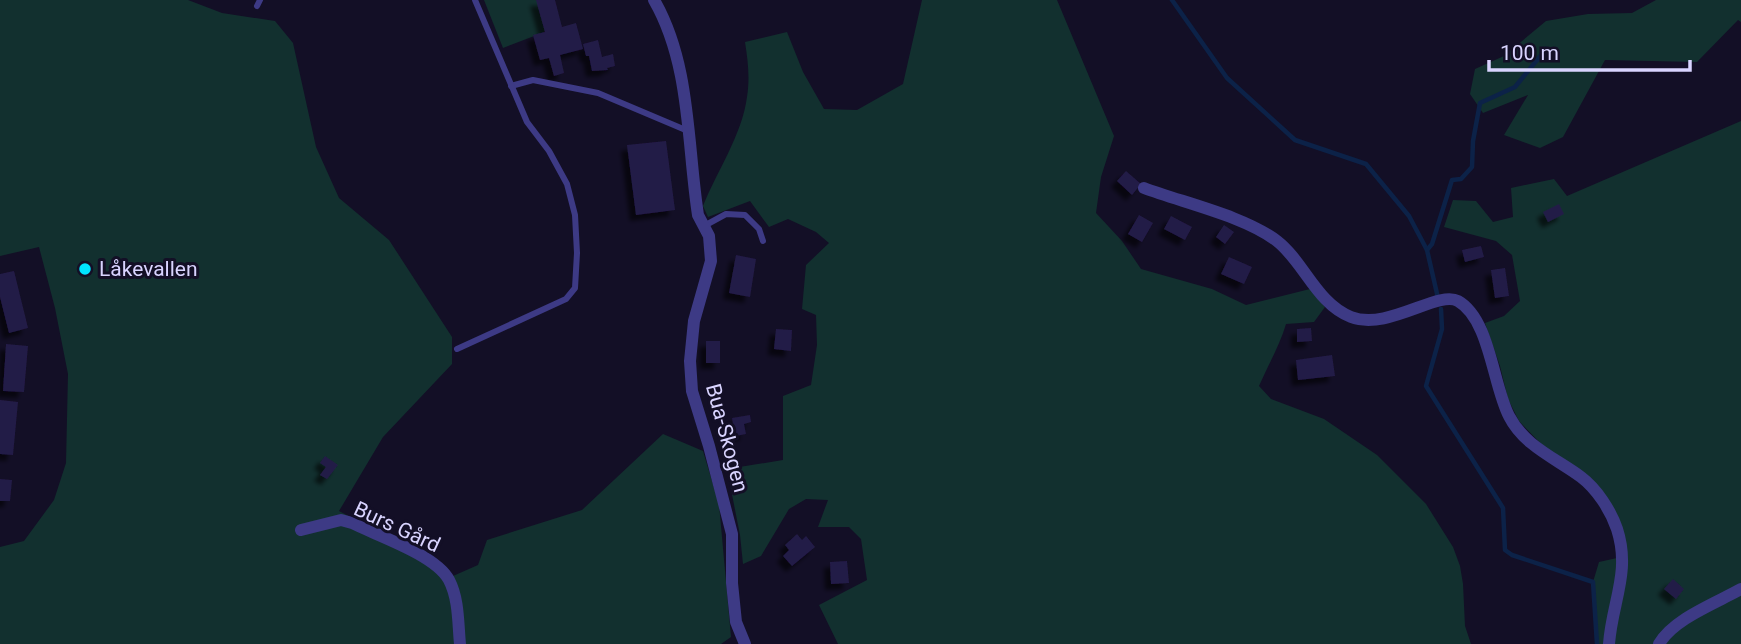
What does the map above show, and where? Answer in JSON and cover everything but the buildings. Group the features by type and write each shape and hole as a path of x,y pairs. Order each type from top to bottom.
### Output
{"street":[{"name":"Bua-Skogen","path":"654,0 677,51 698,215 709,236 711,261 694,321 690,361 692,391 732,534 732,583 736,622 745,644"},
{"path":"1144,188 1254,228 1277,242 1337,309 1349,316 1370,320 1405,314 1441,299 1460,302 1471,314 1486,341 1509,417 1536,447 1581,478 1607,509 1617,528 1624,568 1610,627 1609,644"},
{"name":"Burs Gård","path":"301,530 341,520 438,566 449,579 454,591 460,644"},
{"path":"1659,644 1675,626 1741,589"}],"lane":[{"path":"457,349 566,299 575,288 576,233 572,198 560,169 527,122 475,0"},
{"path":"511,86 533,80 598,93 688,131"},
{"path":"704,226 726,214 740,214 754,223 762,242"}],"green space":[{"path":"0,0 188,0 222,13 275,21 293,43 316,147 339,198 389,240 452,337 452,364 383,437 339,511 442,565 453,576 478,565 487,540 582,510 663,434 703,451 719,504 731,637 721,644 0,644 0,547 24,541 54,500 66,463 68,374 39,247 0,256"},
{"path":"484,0 543,0 550,30 503,48"},
{"path":"922,0 1057,0 1114,136 1101,177 1096,213 1122,241 1141,269 1212,289 1246,305 1310,289 1325,307 1314,322 1286,324 1259,386 1271,399 1324,419 1377,455 1426,504 1453,547 1460,566 1465,626 1471,644 838,644 819,605 867,580 861,539 849,527 818,527 828,500 806,499 789,509 761,556 743,564 727,469 783,460 783,396 811,385 817,345 816,315 802,309 806,265 829,243 816,232 788,219 769,227 750,201 708,217 703,206 735,139 744,111 748,90 745,42 787,32 803,72 824,109 857,110 903,84"},
{"path":"1656,0 1741,0 1741,22 1738,20 1697,62 1605,60 1563,137 1540,148 1504,135 1528,95 1483,113 1470,94 1475,69 1504,56 1546,21 1588,14 1632,13"},
{"path":"1741,121 1741,644 1595,644 1593,582 1599,562 1617,558 1613,507 1546,449 1519,421 1508,399 1485,323 1504,316 1520,301 1512,255 1496,241 1444,227 1453,200 1476,201 1493,222 1513,217 1511,188 1554,179 1567,196"}],"waterway":[{"path":"1172,0 1227,78 1295,140 1366,164 1409,216 1427,250"},
{"path":"1438,298 1427,250 1432,244 1452,180 1461,179 1472,167 1473,141 1480,103 1515,87 1546,49"},
{"path":"1441,309 1442,329 1426,386 1503,508 1505,550 1512,555 1593,582 1597,644"}],"place":[{"name":"Låkevallen","path":"85,269"}]}
